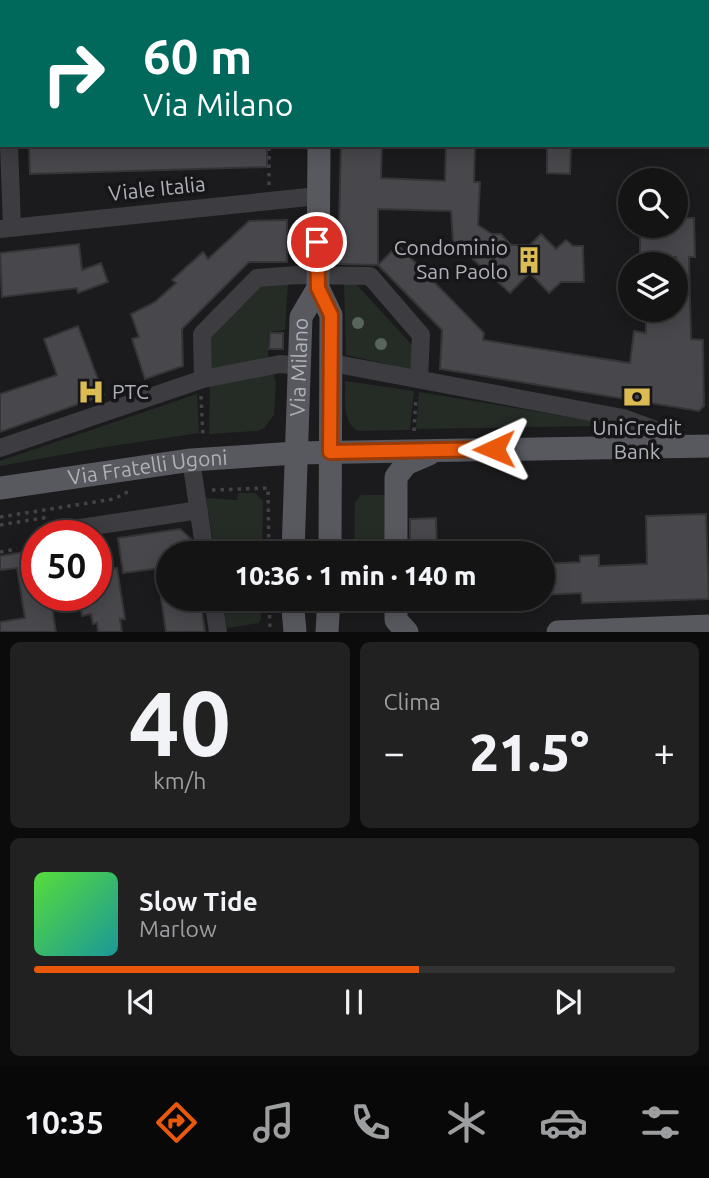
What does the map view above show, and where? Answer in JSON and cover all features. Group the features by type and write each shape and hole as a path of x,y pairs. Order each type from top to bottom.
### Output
{"main road":[{"name":"Via Milano","path":"319,147 317,281 331,315 330,541"},
{"name":"Via Milano","path":"293,541 301,317 317,281"},
{"name":"Via Fratelli Ugoni","path":"0,488 191,460 296,453 709,446"},
{"path":"396,541 396,477 406,464 439,450"},
{"path":"293,611 295,632"},
{"path":"327,632 328,611"},
{"path":"396,611 396,620 408,632"},
{"path":"558,632 709,626"}],"street":[{"path":"6,228 9,147"},
{"name":"Viale Italia","path":"6,228 318,196"},
{"path":"198,380 202,334 257,278 317,281 370,276 421,335 418,383"},
{"name":"Via Milano","path":"0,448 198,380 280,364 292,365"},
{"name":"Via Milano","path":"337,364 418,383 623,418 664,432 686,445"},
{"path":"191,460 203,541"},
{"path":"112,523 199,510"},
{"path":"215,611 218,632"}],"path":[{"path":"269,147 269,185"},
{"path":"198,380 201,388 203,438"},
{"path":"413,435 418,383"},
{"path":"0,517 114,499 137,486"},
{"path":"207,490 268,488 269,541"},
{"path":"0,552 17,549"},
{"path":"269,611 270,630"}],"shaded area":[{"path":"260,283 288,283 285,330 268,332 268,357 276,383 274,415 264,428 257,431 209,434 211,337"},
{"path":"344,284 356,284 413,346 413,370 346,355"},
{"path":"345,381 414,391 410,430 358,431 347,415"},
{"path":"419,392 595,421 595,426 416,429"},
{"path":"197,394 199,433 0,466 0,461"},
{"path":"238,493 255,493 263,501 262,541 213,541 206,498 237,500"},
{"path":"361,495 387,495 388,541 354,541 355,502"},
{"path":"224,611 261,611 259,623 227,628"}],"building":[{"path":"29,147 267,147 267,167 30,174"},
{"path":"341,147 382,147 381,178 445,181 446,147 475,147 474,182 480,182 478,225 492,234 501,234 511,245 530,245 541,234 556,249 566,240 573,246 583,246 584,282 561,282 549,293 530,273 510,293 453,241 451,211 378,209 378,265 338,264"},
{"path":"547,147 571,147 570,174 547,173"},
{"path":"688,218 694,218 695,257 689,257 691,339 703,340 704,406 699,411 440,369 442,330 378,265 398,245 484,333 483,340 630,363 634,331 646,333 646,322 688,322 688,252 640,252 640,238 688,238"},
{"path":"287,220 287,262 249,262 182,329 183,366 145,379 132,339 139,337 131,314 155,302 176,283 172,280 203,252 208,259 249,221"},
{"path":"79,244 82,270 101,263 108,282 78,293 77,288 2,297 0,253"},
{"path":"78,326 104,395 0,432 0,394 57,375 44,339"},
{"path":"270,333 283,333 283,349 269,349"},
{"path":"706,514 709,599 582,603 581,593 555,594 555,563 580,562 580,556 599,555 599,566 647,564 646,516"},
{"path":"436,518 437,541 410,541 410,519"},
{"path":"180,529 191,541 156,541 156,569 123,573 118,538"},
{"path":"21,553 21,593 17,568 0,570 0,556"},
{"path":"117,568 125,619 120,619 122,632 98,632 97,623 93,624 91,614 82,616 81,611 112,611 112,569"},
{"path":"24,611 53,611 56,632 0,632 0,622 25,618"},
{"path":"163,611 202,611 205,632 166,632"}],"place":[{"name":"Condominio San Paolo","path":"529,260"},
{"name":"PTC","path":"91,392"},
{"name":"UniCredit Bank","path":"637,397"}],"route":[{"path":"317,242 318,288 331,315 330,452 494,449"}]}
